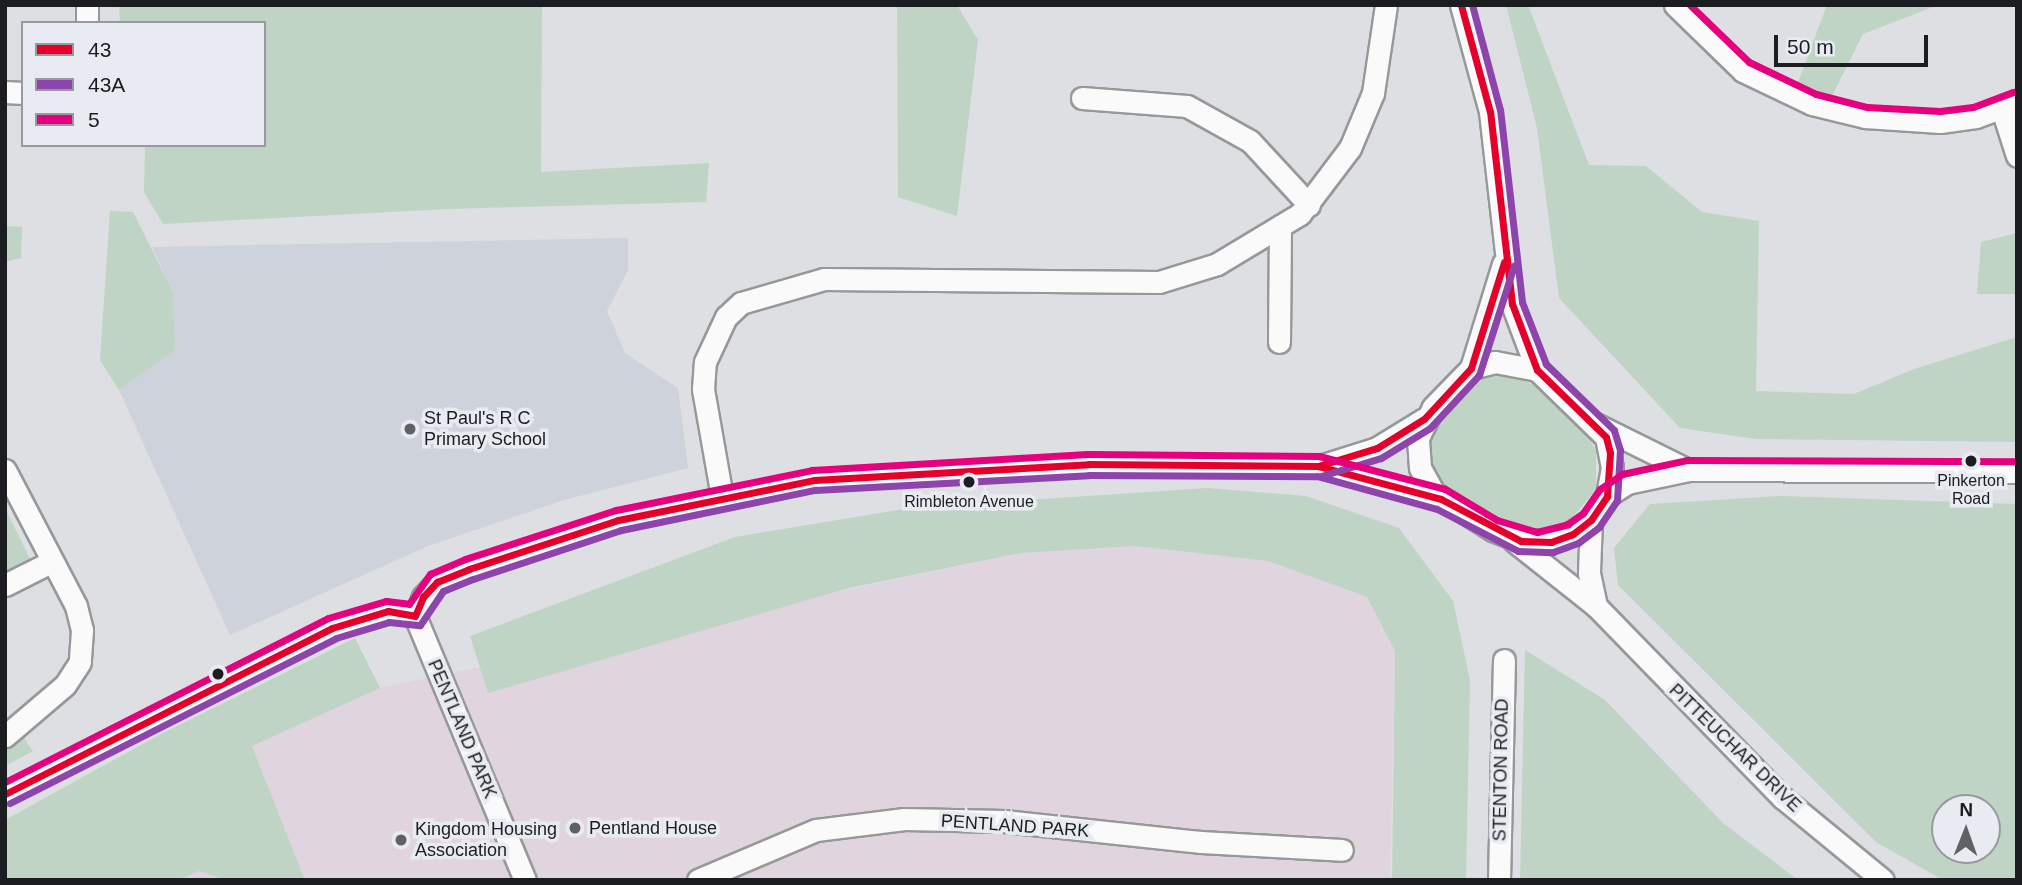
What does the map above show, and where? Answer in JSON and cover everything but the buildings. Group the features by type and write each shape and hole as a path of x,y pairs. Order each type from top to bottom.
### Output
{"street":[{"path":"722,497 703,389 705,362 712,339 726,317 741,303 824,279 1159,282 1217,264 1309,205 1363,124 1373,93 1386,5"},
{"path":"1461,5 1490,112 1504,262 1512,304 1537,370 1606,437 1610,453 1607,496"},
{"path":"1675,5 1743,71 1812,104 1900,122 1940,122 2009,106 2017,156"},
{"path":"1082,98 1187,106 1250,141 1309,205"},
{"path":"1279,342 1280,226"},
{"path":"1318,466 1377,448 1424,419 1471,368 1504,262"},
{"path":"1471,368 1510,362 1537,370"},
{"path":"1424,419 1418,438 1420,468 1427,484 1441,499"},
{"path":"1593,423 1688,470"},
{"path":"5,794 332,628 388,611 415,616 423,597 437,582 469,569 618,520 814,480 994,467 1318,466 1441,499 1505,535 1521,541 1550,542 1573,534 1591,520 1607,496 1627,484 1688,470 2017,472"},
{"path":"5,470 76,606 82,629 80,662 65,685 5,736"},
{"path":"1591,520 1588,573 1596,606"},
{"name":"PITTEUCHAR DRIVE","path":"1505,535 1596,606 1783,798 1883,880"},
{"path":"5,585 51,562"},
{"name":"PENTLAND PARK","path":"415,616 525,880"},
{"name":"STENTON ROAD","path":"1499,880 1504,660"},
{"name":"PENTLAND PARK","path":"698,880 816,830 904,819 1004,821 1200,842 1342,850"}],"shaded area":[{"name":"St Paul's R C Primary School","path":"628,238 628,270 607,311 625,353 678,388 688,468 564,500 428,546 230,635 119,390 175,350 173,292 152,247"},
{"path":"1135,546 1268,561 1367,597 1395,651 1390,880 305,880 252,745 380,688 1021,553"},
{"path":"199,871 276,880 178,880"}],"green space":[{"path":"119,5 542,5 541,172 709,163 706,202 448,209 163,224 144,192 145,147 266,147 266,21 120,21"},
{"path":"897,5 957,5 978,40 957,216 898,197"},
{"path":"1506,5 1528,5 1589,165 1646,166 1702,212 1759,221 1756,391 1854,394 1914,369 2017,337 2017,442 1756,439 1680,428 1559,298 1537,128"},
{"path":"1827,5 1938,5 1863,34 1826,108 1793,96"},
{"path":"110,211 133,212 173,292 175,350 119,390 100,360"},
{"path":"5,226 22,227 21,258 5,262"},
{"path":"2017,233 2017,294 1977,294 1981,242"},
{"path":"1509,374 1545,390 1584,430 1596,451 1596,490 1570,520 1544,529 1513,525 1458,497 1444,486 1432,466 1431,432 1437,421 1483,377"},
{"path":"1207,488 1306,496 1399,528 1453,601 1470,680 1466,880 1392,880 1395,651 1367,597 1268,561 1135,546 1021,553 849,588 488,693 470,636 735,537 910,508"},
{"path":"1781,496 2017,504 2017,880 1943,880 1876,842 1618,585 1614,548 1650,504"},
{"path":"5,508 36,571 5,585"},
{"path":"355,638 380,688 252,746 305,880 226,880 199,871 178,880 5,880 5,820 159,735"},
{"path":"1525,650 1605,700 1723,823 1798,880 1520,880"},
{"path":"21,734 33,751 5,766 5,745"}],"transit line":[{"name":"43","path":"5,794 332,628 388,611 415,616 423,597 437,582 469,569 618,520 814,480 1089,464 1318,466 1441,499 1521,541 1551,542 1573,534 1591,520 1607,496 1610,453 1606,437 1537,370 1512,304 1490,112 1461,5"},
{"name":"43A","path":"10,803 336,638 389,622 420,625 443,591 473,579 621,530 815,490 1089,475 1317,476 1437,509 1518,551 1553,552 1578,543 1599,527 1617,500 1620,450 1614,430 1546,364 1522,302 1500,110 1472,5"},
{"name":"5","path":"1690,5 1749,62 1816,94 1867,107 1940,111 1973,107 2013,92"},
{"name":"43","path":"1318,466 1377,448 1424,419 1471,368 1504,262"},
{"name":"43A","path":"1321,476 1381,458 1430,428 1479,375 1514,265"},
{"name":"5","path":"5,782 328,618 386,601 409,604 430,574 465,559 616,510 812,470 1088,454 1319,456 1445,489 1497,520 1537,532 1568,524 1583,513 1600,489 1622,474 1687,460 2017,461"}],"place":[{"name":"St Paul's R C Primary School","path":"410,429"},
{"name":"Pinkerton Road","path":"1971,461"},
{"name":"Rimbleton Avenue","path":"969,482"},
{"name":"Pentland House","path":"575,828"},
{"name":"Kingdom Housing Association","path":"401,840"}]}
